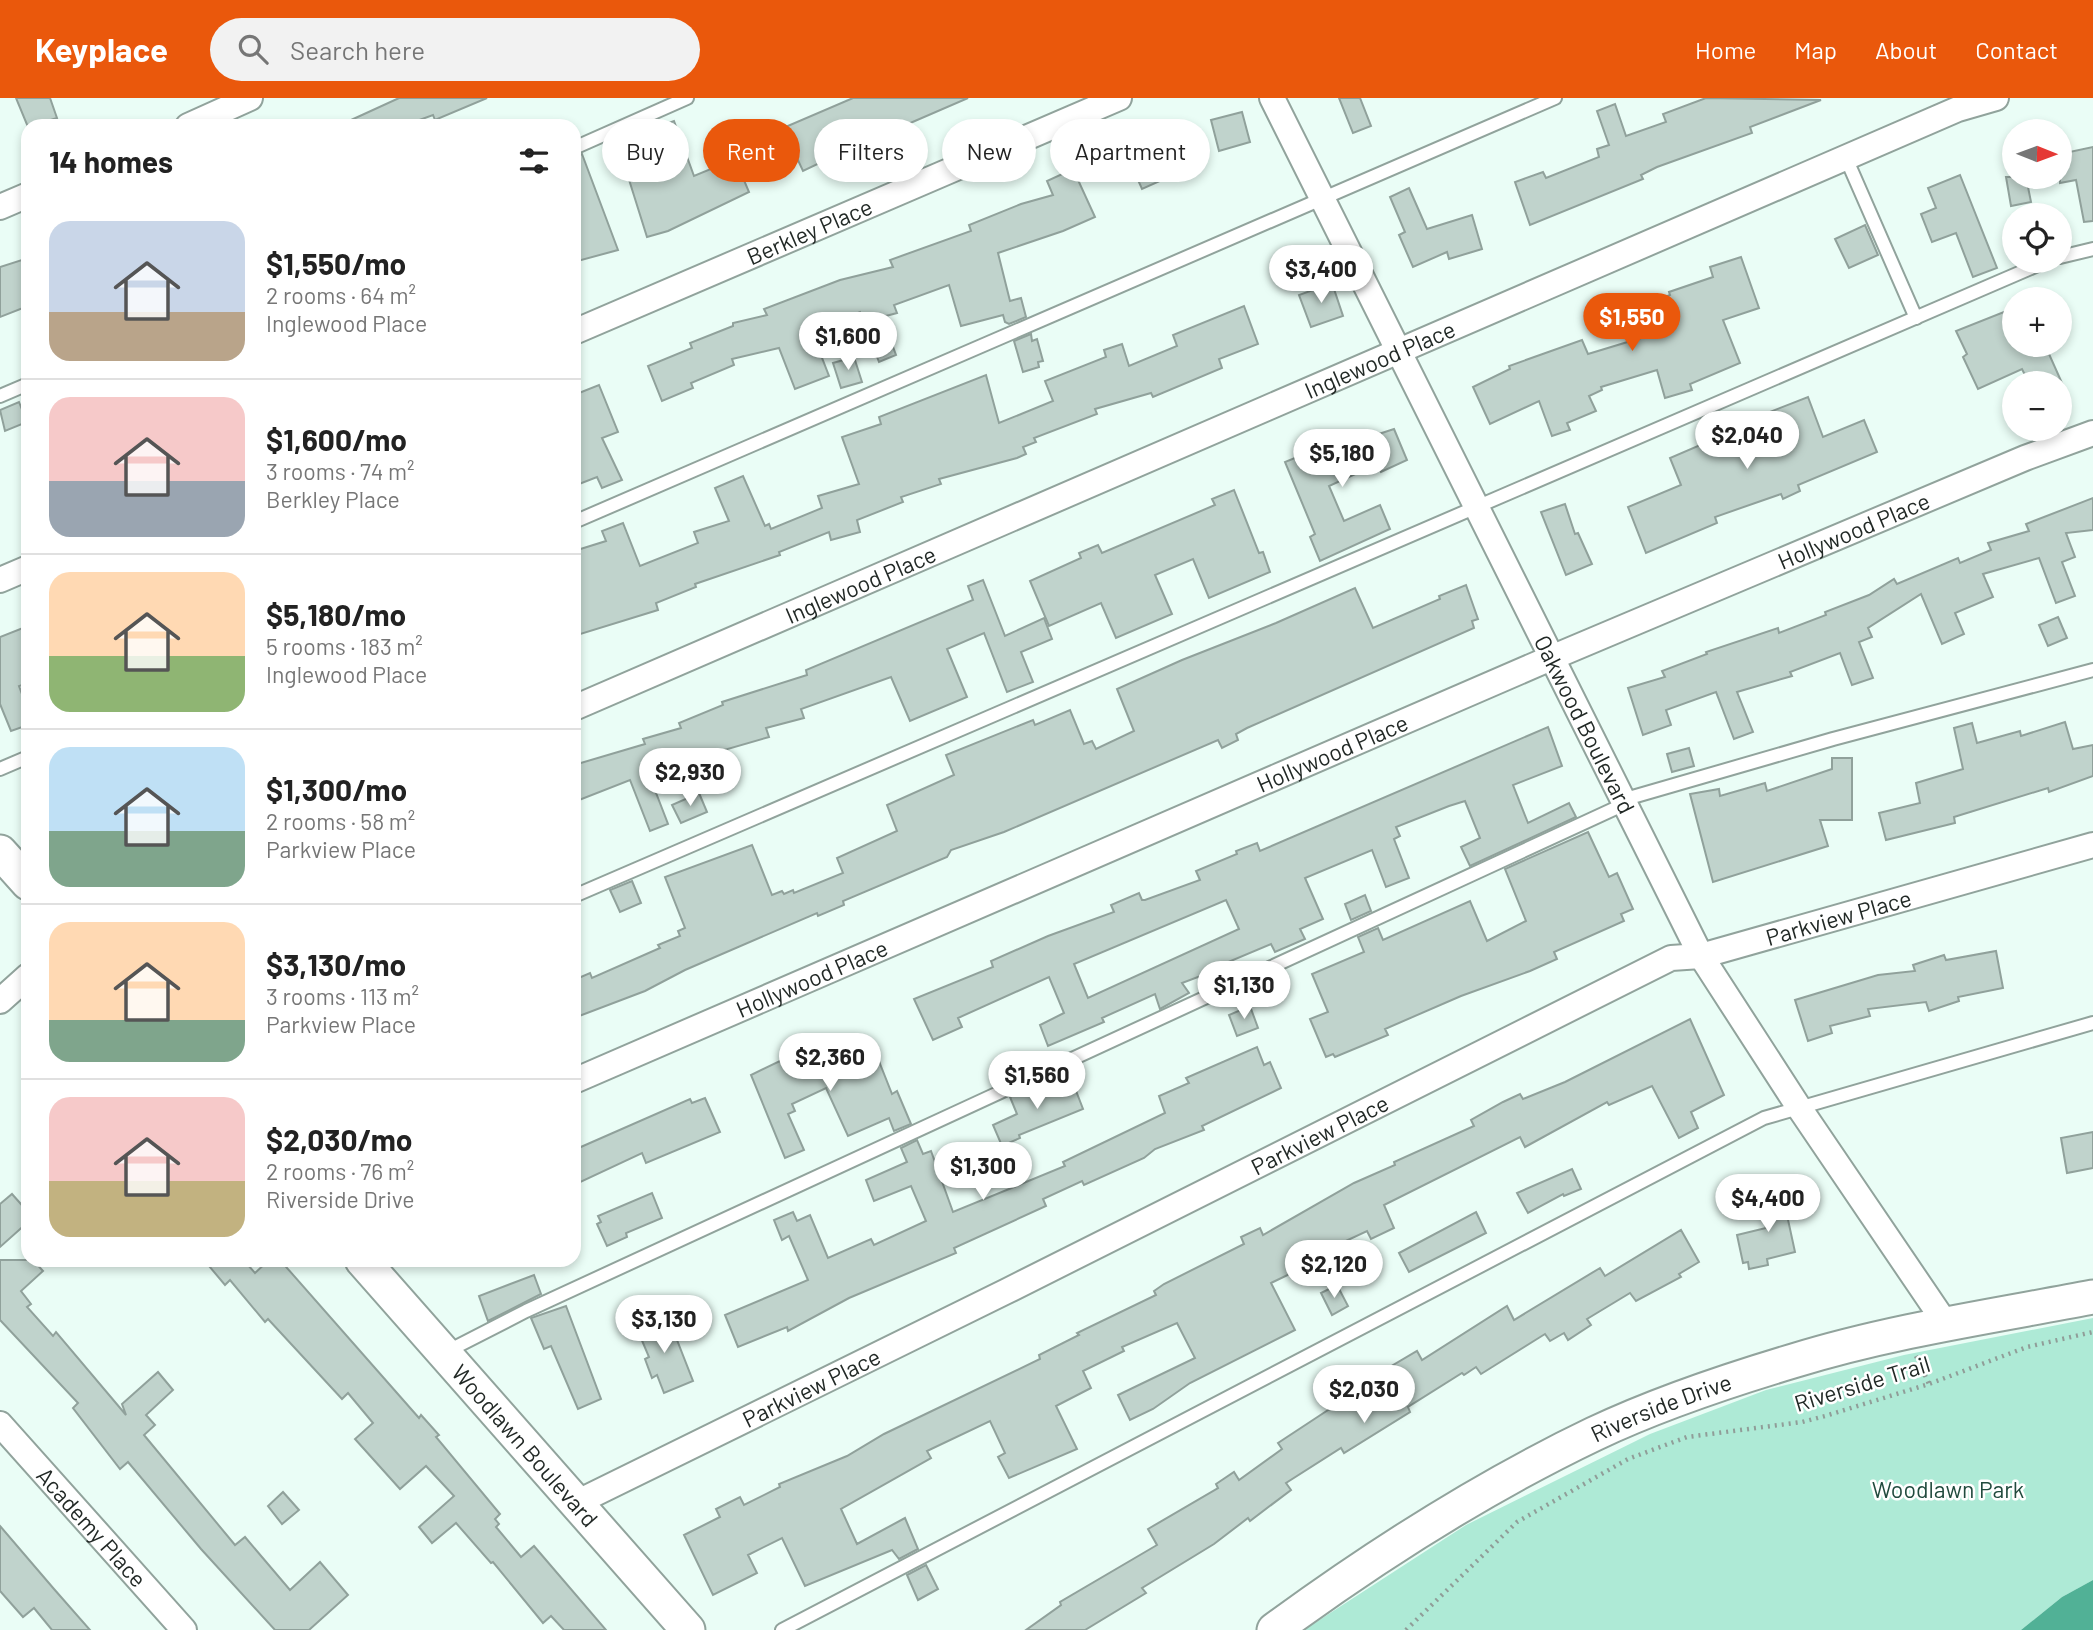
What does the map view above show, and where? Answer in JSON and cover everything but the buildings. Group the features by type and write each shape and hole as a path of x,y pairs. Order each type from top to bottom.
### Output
{"street":[{"path":"204,119 250,98"},
{"name":"Berkley Place","path":"581,329 1119,98"},
{"name":"Oakwood Boulevard","path":"1272,98 1701,956 1798,1106 1947,1324"},
{"name":"Inglewood Place","path":"581,705 1399,353 1586,268 1958,109 1996,98"},
{"path":"0,206 21,198"},
{"name":"Hollywood Place","path":"581,1078 1551,658 2025,458 2093,433"},
{"path":"0,580 21,571"},
{"name":"Parkview Place","path":"576,1503 1007,1291 1671,958 1701,956 2093,845"},
{"path":"0,1001 21,982"},
{"name":"Woodlawn Boulevard","path":"368,1267 688,1630"},
{"name":"Riverside Drive","path":"1274,1630 1395,1545 1488,1489 1595,1433 1794,1361 1947,1324 2093,1297"},
{"name":"Academy Place","path":"0,1424 184,1630"}],"lane":[{"path":"581,145 687,98"},
{"path":"581,519 1555,98"},
{"path":"1846,158 1916,318"},
{"path":"2072,254 2093,249"},
{"path":"581,893 2019,273"},
{"path":"0,396 21,387"},
{"path":"444,1353 551,1300 1622,802 1833,739 2093,670"},
{"path":"0,769 21,760"},
{"path":"782,1630 1740,1130 1798,1106 2093,1023"}],"path":[{"name":"Riverside Trail","path":"1406,1630 1517,1522 1628,1459 1687,1437 1825,1416 1929,1384 2026,1347 2093,1332"}],"green space":[{"name":"Woodlawn Park","path":"2093,1318 2093,1580 2062,1597 2021,1630 1304,1630 1466,1525 1650,1434 1766,1390 1904,1355"}],"shaded area":[{"path":"2093,1580 2093,1630 2021,1630 2062,1597"}]}
